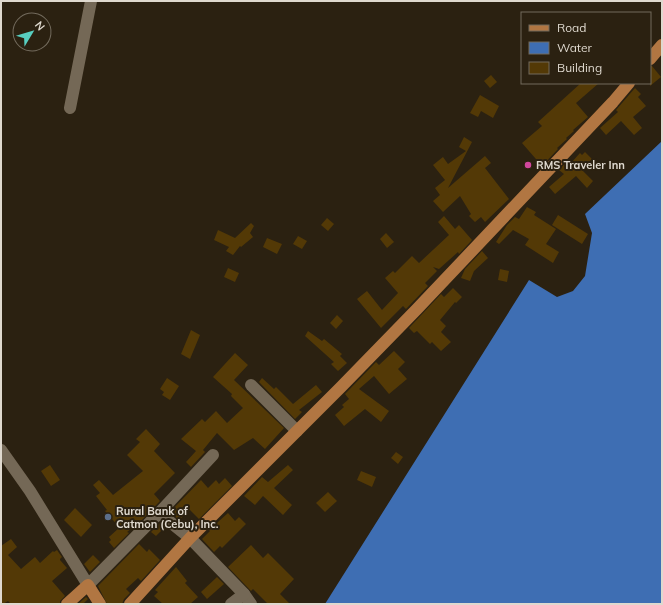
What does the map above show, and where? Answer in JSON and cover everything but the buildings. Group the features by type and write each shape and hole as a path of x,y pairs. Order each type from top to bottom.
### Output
{"main road":[{"path":"651,58 662,45"},
{"path":"130,604 190,538 422,304 629,84"},
{"path":"67,604 88,585 100,604"}],"street":[{"path":"70,108 91,1"},
{"path":"251,385 297,431"},
{"path":"1,450 30,491 88,585 159,513 213,455"},
{"path":"159,513 190,538 248,599 231,604"}],"water":[{"path":"662,141 662,604 325,604 529,280 557,297 573,291 585,276 592,233 585,214"}],"place":[{"name":"RMS Traveler Inn","path":"528,165"},
{"name":"Rural Bank of Catmon (Cebu), Inc.","path":"108,517"}]}
